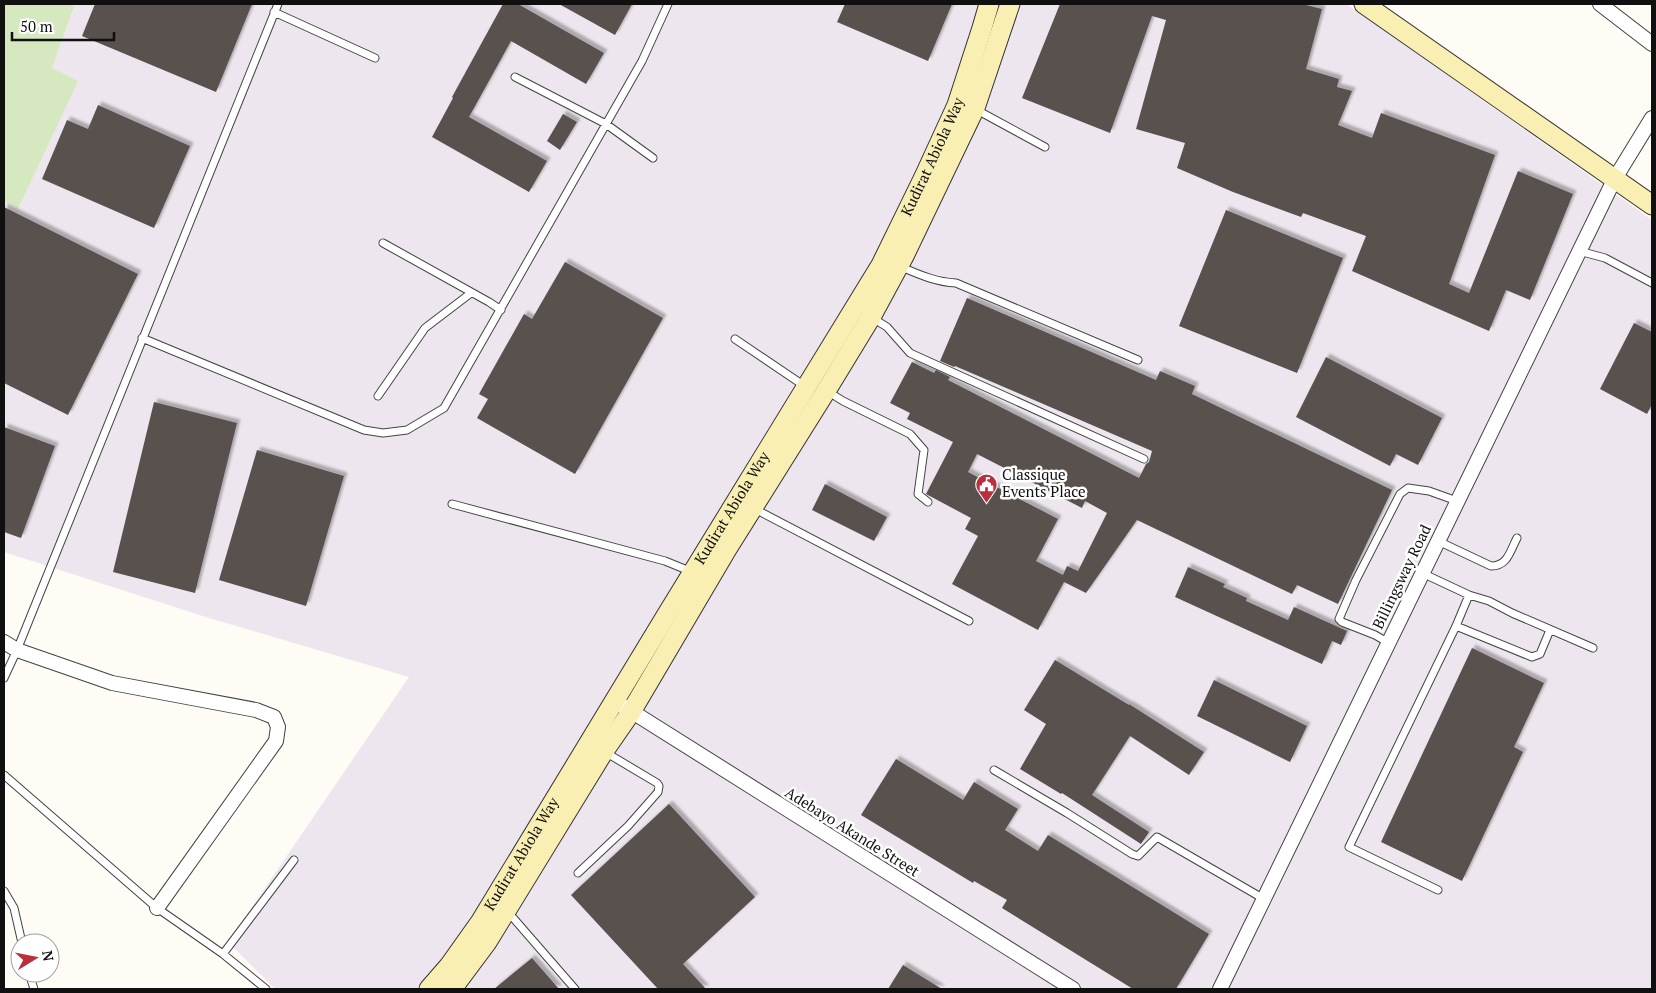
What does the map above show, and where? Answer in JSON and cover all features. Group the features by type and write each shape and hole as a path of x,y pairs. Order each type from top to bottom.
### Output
{"main road":[{"name":"Kudirat Abiola Way","path":"429,989 449,966 481,921 692,572 881,265 924,177 956,105 989,4"},
{"name":"Kudirat Abiola Way","path":"452,989 488,942 604,751 631,712 727,549 871,317 940,184 975,108 1010,4"},
{"path":"1364,4 1652,205"}],"street":[{"path":"1600,4 1652,44"},
{"name":"Billingsway Road","path":"1220,989 1614,180 1652,118"},
{"path":"4,642 17,650 112,683 256,710 274,717 278,727 276,741 157,908"},
{"name":"Adebayo Akande Street","path":"615,701 1073,989"}],"lane":[{"path":"4,678 278,4"},
{"path":"142,338 364,430 383,433 407,430 444,408 642,61 668,4"},
{"path":"274,12 376,58"},
{"path":"514,76 606,124 653,158"},
{"path":"975,108 1045,146"},
{"path":"383,243 500,310"},
{"path":"1580,251 1605,258 1652,284"},
{"path":"899,266 942,282 956,283 1138,360"},
{"path":"378,396 425,328 471,293"},
{"path":"871,317 887,327 910,353 1144,459"},
{"path":"735,339 806,387"},
{"path":"826,391 910,434 924,450 918,494 928,502"},
{"path":"1388,643 1339,619 1356,580 1400,494 1408,488 1430,491 1457,501"},
{"path":"452,504 666,561 692,572"},
{"path":"753,508 969,621"},
{"path":"1438,541 1490,566 1498,566 1505,561 1517,538"},
{"path":"1422,573 1593,648"},
{"path":"1438,890 1349,847 1456,626 1469,595"},
{"path":"1456,626 1532,657 1540,654 1550,630"},
{"path":"578,874 628,826 658,792 659,786 657,783 604,751"},
{"path":"994,770 1132,854 1138,856 1157,837 1264,899"},
{"path":"4,775 157,908 223,954 266,989"},
{"path":"223,954 294,860"},
{"path":"4,891 14,908 20,933"},
{"path":"506,910 575,989"}],"shaded area":[{"path":"75,4 1347,4 1652,220 1652,989 275,989 228,942 409,677 209,618 4,552 4,201 18,209 77,81 52,68"}],"green space":[{"path":"4,4 75,4 52,68 78,81 18,209 4,201"}],"building":[{"path":"95,4 252,4 216,92 82,36"},
{"path":"503,4 518,4 604,53 586,84 511,41 469,117 547,161 529,192 432,137"},
{"path":"559,4 632,4 615,35"},
{"path":"845,4 952,4 928,61 837,22"},
{"path":"1060,4 1302,4 1322,9 1306,69 1339,79 1337,87 1352,91 1338,125 1372,138 1381,113 1495,155 1449,284 1469,293 1518,171 1573,194 1530,300 1506,290 1489,331 1352,271 1366,236 1303,213 1301,217 1233,192 1177,168 1185,143 1136,129 1166,20 1152,16 1110,133 1022,98"},
{"path":"98,105 190,146 154,228 42,179 67,120 88,129"},
{"path":"563,114 577,122 560,150 547,141"},
{"path":"4,207 138,274 68,415 4,383"},
{"path":"1226,210 1343,258 1297,373 1179,326"},
{"path":"565,262 663,318 575,474 477,418 488,399 479,394 524,314 532,319"},
{"path":"967,298 1156,380 1160,371 1195,386 1192,394 1392,490 1338,604 1297,585 1292,594 1137,520 1086,593 1064,582 1038,630 952,584 978,536 965,529 971,518 926,494 953,442 907,419 910,413 890,403 912,362 934,373 936,370 950,377 948,380 1139,478 1149,462 1152,451 940,361","holes":["977,454 1082,508 1085,501 1107,513 1078,571 1067,566 1063,575 1036,561 1058,519 968,472"]},
{"path":"1634,323 1652,332 1652,404 1647,414 1600,389"},
{"path":"1326,357 1442,418 1418,465 1396,454 1390,466 1296,417"},
{"path":"154,402 237,423 195,593 113,572"},
{"path":"4,427 55,446 21,538 4,532"},
{"path":"257,450 344,476 306,606 219,580"},
{"path":"825,484 887,517 874,541 812,510"},
{"path":"1188,567 1225,584 1223,587 1247,598 1246,601 1288,620 1294,607 1347,631 1341,645 1332,641 1322,664 1175,597"},
{"path":"1472,648 1544,683 1514,747 1523,752 1462,881 1381,842"},
{"path":"1055,660 1204,752 1189,775 1130,736 1092,795 1149,832 1141,844 1062,793 1020,769 1046,724 1024,710"},
{"path":"1214,680 1307,726 1290,762 1197,716"},
{"path":"896,759 963,800 974,782 1018,809 1005,830 1038,851 1048,835 1209,934 1176,989 1133,989 1002,908 1007,900 974,881 973,883 861,815"},
{"path":"669,804 755,897 683,964 706,989 658,989 571,895"},
{"path":"532,958 559,989 494,989"},
{"path":"903,965 942,989 888,989"}],"place":[{"name":"Classique Events Place","path":"986,503"}]}
